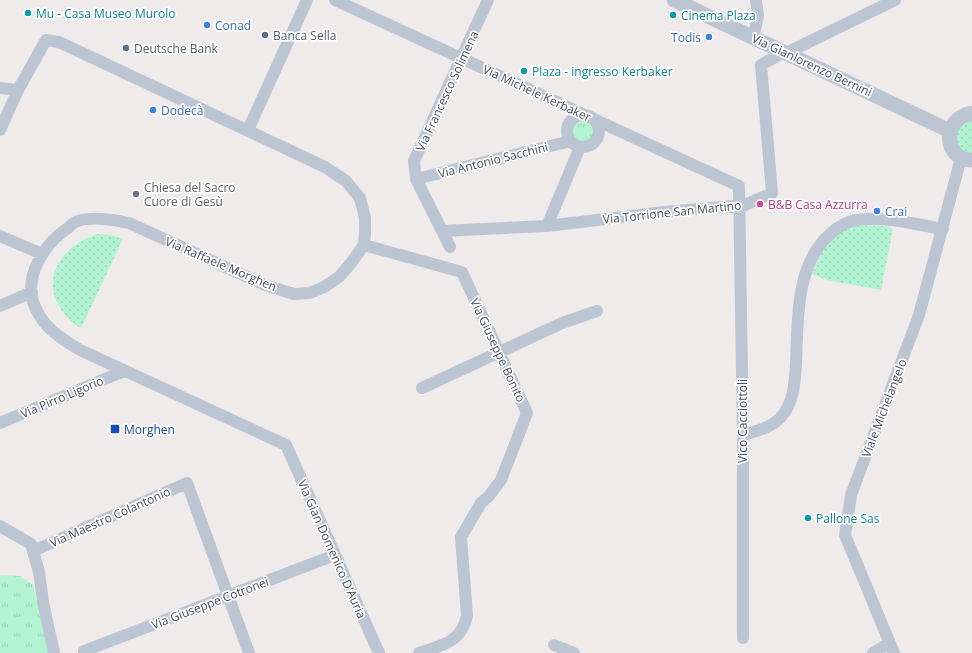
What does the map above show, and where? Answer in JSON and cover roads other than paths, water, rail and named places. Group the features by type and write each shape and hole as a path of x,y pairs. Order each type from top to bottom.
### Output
{"street":[{"path":"248,130 307,0"},
{"name":"Via Michele Kerbaker","path":"335,0 739,186"},
{"name":"Via Francesco Solimena","path":"450,247 416,180 414,161 488,0"},
{"name":"Via Gianlorenzo Bernini","path":"674,0 950,131"},
{"path":"754,38 758,16 756,0"},
{"path":"785,53 895,0"},
{"path":"0,130 18,90 46,40 59,42 325,167 346,181 360,198 365,218 364,245"},
{"name":"Via Torrione San Martino","path":"442,231 547,226 664,212 745,205 772,194 761,65 785,53"},
{"path":"0,88 18,90"},
{"path":"966,159 955,152 950,145 950,131 958,118 972,113"},
{"path":"578,117 591,118 598,129 597,139 590,146 575,144 567,132 570,123 578,117"},
{"path":"547,226 575,144"},
{"name":"Via Antonio Sacchini","path":"416,180 575,144"},
{"name":"Viale Michelangelo","path":"891,648 845,535 851,496 919,315 943,229 966,159"},
{"name":"Vico Cacciottoli","path":"739,186 743,435 743,638"},
{"name":"Via Raffaele Morghen","path":"286,445 80,350 51,332 35,309 32,292 33,272 42,254 56,236 78,220 110,218 129,223 265,285 294,294 310,293 324,287 339,277 364,245"},
{"path":"743,435 765,428 781,417 791,400 794,382 802,289 812,255 824,239 840,225 855,220 889,219 943,229"},
{"path":"0,236 42,254"},
{"name":"Via Giuseppe Bonito","path":"364,245 462,272 527,413 501,480 489,496 481,503 462,537 467,616 465,627 460,635 449,642 419,653"},
{"path":"0,306 32,292"},
{"path":"422,388 562,323 597,311"},
{"name":"Via Pirro Ligorio","path":"0,423 124,371"},
{"name":"Via Gian Domenico D'Auria","path":"286,445 379,653"},
{"name":"Via Maestro Colantonio","path":"33,551 187,483 228,596"},
{"path":"0,526 31,544 54,653"},
{"name":"Via Giuseppe Cotronei","path":"84,651 335,555"},
{"path":"228,596 249,653"},
{"path":"554,645 574,653"},
{"path":"873,653 891,648"}],"place":[{"name":"Mu - Casa Museo Murolo","path":"28,13"},
{"name":"Cinema Plaza","path":"673,15"},
{"name":"Conad","path":"207,25"},
{"name":"Banca Sella","path":"265,35"},
{"name":"Todis","path":"709,37"},
{"name":"Deutsche Bank","path":"126,48"},
{"name":"Plaza - ingresso Kerbaker","path":"524,71"},
{"name":"Dodecà","path":"153,110"},
{"name":"Chiesa del Sacro Cuore di Gesù","path":"136,194"},
{"name":"B&B Casa Azzurra","path":"760,204"},
{"name":"Crai","path":"877,211"},
{"name":"Morghen","path":"115,429"},
{"name":"Pallone Sas","path":"808,518"}]}
